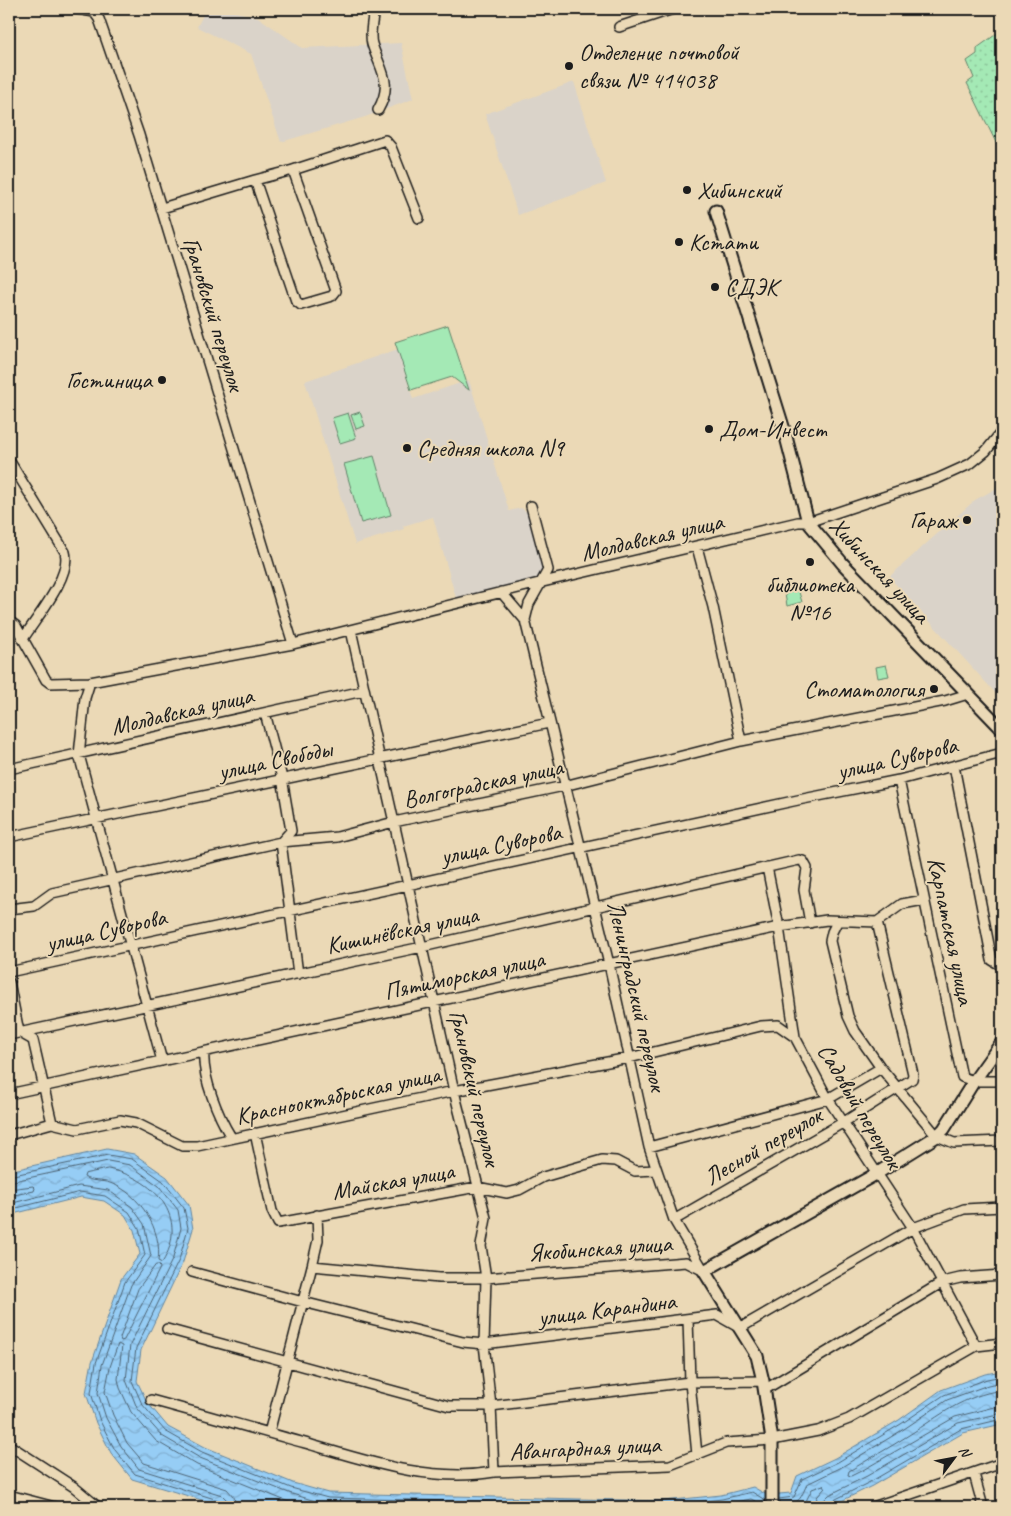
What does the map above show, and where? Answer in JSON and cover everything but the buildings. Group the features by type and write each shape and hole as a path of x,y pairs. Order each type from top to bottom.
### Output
{"street":[{"name":"Грановский переулок","path":"78,9 94,12 99,19 162,208 293,644"},
{"path":"374,9 371,42 380,64 386,87 384,100 378,110"},
{"path":"619,27 673,9"},
{"path":"162,208 293,170 385,140 391,146 419,218"},
{"path":"255,180 296,301 299,305 304,305 332,296 336,291 293,170"},
{"name":"Хибинская улица","path":"716,211 785,433 808,522 843,564 1002,729"},
{"name":"Молдавская улица","path":"23,639 46,680 50,683 90,682 293,644 543,582 798,522 808,522 954,472 970,464 986,451 1002,431"},
{"path":"9,460 67,558 62,578 23,639 16,626 9,621"},
{"path":"525,620 528,604 543,582 548,570 531,506"},
{"path":"697,547 713,607 741,741"},
{"path":"501,592 525,620"},
{"name":"Ленинградский переулок","path":"525,620 609,964 649,1147 656,1170 674,1220 757,1356 764,1386 772,1440 772,1507"},
{"name":"Грановский переулок","path":"351,630 378,759 394,822 454,1091 486,1218 481,1246 486,1278 484,1344 491,1406 494,1472"},
{"path":"90,682 85,698 79,755 162,1061"},
{"name":"Молдавская улица","path":"9,769 364,691"},
{"name":"Волгоградская улица","path":"9,909 34,906 52,893 281,842 337,837 394,822 564,786 741,741 945,701 968,694"},
{"path":"265,713 282,778 291,831 281,842 298,974"},
{"name":"улица Свободы","path":"9,837 549,723"},
{"name":"улица Суворова","path":"9,972 130,944 899,780 1002,753"},
{"path":"954,766 992,960 1002,966"},
{"name":"Карпатская улица","path":"899,780 962,1077 974,1081"},
{"name":"Кишинёвская улица","path":"9,1034 422,947 767,867 803,861 807,868 804,890 810,923"},
{"name":"Садовый переулок","path":"767,867 779,927 795,1037 828,1099 913,1228 976,1346"},
{"path":"898,1090 912,1079 913,1076 877,922 902,904 924,900"},
{"name":"Пятиморская улица","path":"9,1094 779,927 827,920 837,922 877,922"},
{"path":"837,922 830,941 848,1016 855,1031 881,1068 937,1136 954,1143 1002,1141"},
{"path":"9,982 19,1032 33,1040 52,1123"},
{"name":"Краснооктябрьская улица","path":"9,1135 52,1123 78,1128 107,1121 128,1120 188,1147 454,1091 629,1058 769,1024 778,1025 795,1037"},
{"path":"937,1136 944,1129 974,1081 1002,1042"},
{"path":"204,1052 204,1068 220,1120 231,1137"},
{"path":"649,1147 828,1099 881,1068"},
{"path":"974,1081 1002,1081"},
{"name":"Лесной переулок","path":"674,1220 898,1090"},
{"name":"Майская улица","path":"256,1133 272,1211 278,1223 287,1223 317,1215 477,1187 492,1192 507,1193 519,1190 543,1177 602,1160 616,1161 636,1171 656,1170"},
{"name":"Якобинская улица","path":"312,1266 439,1278 486,1278 686,1262 704,1271 876,1174 937,1136"},
{"path":"740,1328 913,1228 964,1209 1002,1207"},
{"path":"269,1433 318,1240 317,1215"},
{"name":"улица Карандина","path":"192,1272 463,1342 484,1344 717,1315 740,1328"},
{"path":"167,1329 449,1406 491,1406 690,1382 764,1386 943,1282 960,1278 1002,1275"},
{"path":"688,1319 690,1382 697,1455"},
{"name":"Авангардная улица","path":"152,1400 385,1466 452,1476 494,1472 670,1465 726,1443 772,1440 818,1432 849,1419 976,1346 1002,1343"},
{"path":"9,1445 74,1487 98,1507"},
{"path":"873,1507 1002,1463"},
{"path":"974,1474 983,1507"},
{"path":"9,1495 55,1507"}],"shaded area":[{"path":"206,9 223,9 258,17 302,48 401,43 413,99 365,117 281,142 251,54 197,27"},
{"path":"574,82 606,183 518,215 485,114"},
{"name":"Средняя школа N9","path":"398,349 413,399 469,380 509,511 521,508 527,512 544,564 544,570 539,578 456,598 433,517 403,526 404,529 355,544 305,381"},
{"path":"997,488 1002,493 1002,700 889,577 975,500"}],"green space":[{"path":"1002,30 1002,155 967,83 974,78 967,61 977,54 977,48"},
{"path":"448,325 469,390 452,377 411,390 395,342"},
{"path":"360,412 365,426 356,429 351,415"},
{"path":"348,413 356,438 340,443 332,418"},
{"path":"374,456 391,515 361,523 344,464"},
{"path":"798,589 802,602 787,606 785,594"},
{"path":"886,665 889,676 878,678 876,667"}],"water":[{"path":"107,1149 134,1154 167,1177 189,1205 193,1229 183,1262 141,1350 137,1381 147,1402 168,1427 205,1447 293,1483 328,1493 664,1501 721,1495 753,1487 767,1495 791,1493 797,1476 835,1458 899,1420 941,1390 985,1374 1002,1371 1002,1424 963,1433 872,1486 829,1507 225,1507 132,1479 111,1453 96,1423 86,1393 92,1362 121,1279 140,1254 134,1230 125,1215 104,1201 81,1197 9,1215 9,1171"}],"place":[{"name":"Отделение почтовой связи № 414038","path":"569,66"},
{"name":"Хибинский","path":"687,190"},
{"name":"Кстати","path":"679,242"},
{"name":"СДЭК","path":"715,287"},
{"name":"Гостиница","path":"162,380"},
{"name":"Дом-Инвест","path":"709,429"},
{"name":"Средняя школа N9","path":"407,448"},
{"name":"Гараж","path":"967,520"},
{"name":"библиотека №16","path":"810,562"},
{"name":"Стоматология","path":"934,689"}]}
